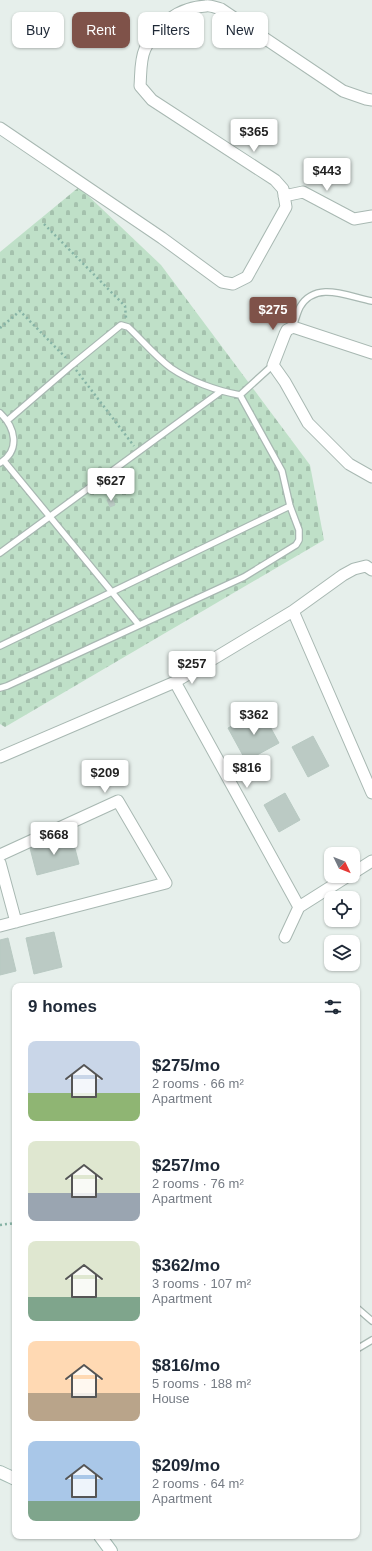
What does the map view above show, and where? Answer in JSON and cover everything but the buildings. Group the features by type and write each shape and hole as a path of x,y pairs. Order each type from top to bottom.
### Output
{"main road":[{"path":"0,1472 12,1478"},
{"path":"102,1539 111,1551"}],"street":[{"path":"0,128 162,238 222,282 233,284 246,277 286,207 283,189 275,180 152,100 140,86 142,60 145,49 151,37 162,24 176,15 192,8 207,6 221,10 343,92 366,100 372,100"},
{"path":"284,196 303,192 354,219 372,216"},
{"path":"372,353 293,327 287,330 273,365 285,382 308,423 349,464 372,477"},
{"path":"0,757 175,682 293,611 343,575 354,569 366,566 372,570"},
{"path":"293,611 372,793"},
{"path":"175,682 299,907"},
{"path":"0,855 118,801 166,883 0,926"},
{"path":"360,869 372,861"},
{"path":"0,863 16,922"},
{"path":"285,937 299,907 337,883"}],"lane":[{"path":"293,327 300,307 310,296 320,292 330,292 372,301"},
{"path":"8,420 118,327 125,325 170,367 178,372 220,392 240,395"},
{"path":"240,395 273,365"},
{"path":"0,553 220,392"},
{"path":"0,688 244,577 293,548 299,540 300,535 290,506 282,471 240,395"},
{"path":"0,413 8,420 13,430 14,441 11,452 2,462 49,516 139,625"},
{"path":"0,646 290,506"},
{"path":"360,1311 372,1321"},
{"path":"360,1347 372,1340"}],"path":[{"path":"44,224 125,306 125,325"},
{"path":"0,1225 12,1223"}],"green space":[{"path":"79,187 161,265 310,465 324,540 5,727 0,724 0,252"}]}
